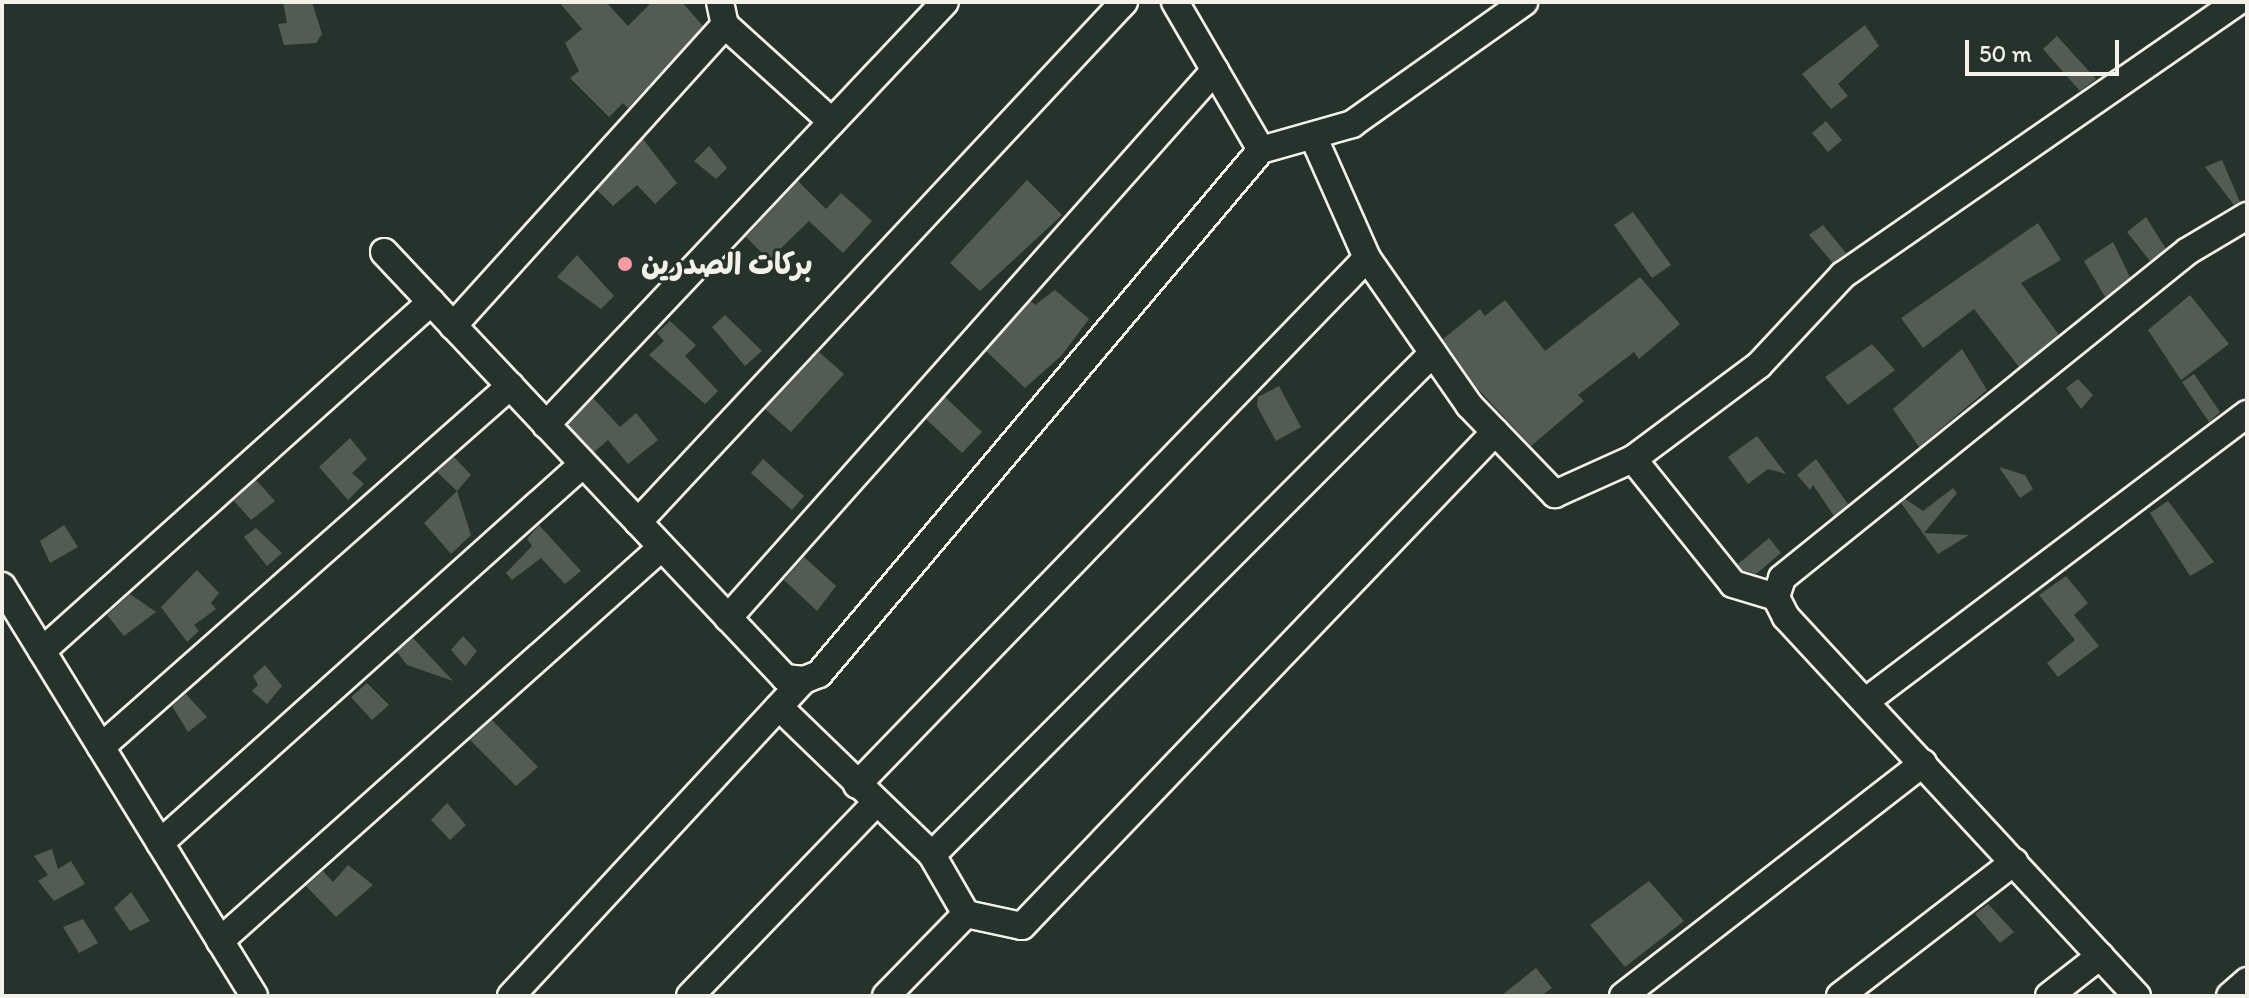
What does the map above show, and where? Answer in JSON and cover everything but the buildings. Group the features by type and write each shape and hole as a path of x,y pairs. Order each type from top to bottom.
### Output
{"street":[{"path":"546,425 945,2"},
{"path":"638,522 1124,2"},
{"path":"1175,2 1261,150"},
{"path":"511,996 804,680 819,674 1261,150 1352,124 1524,2"},
{"path":"1313,136 1367,258 1433,353 1495,432 1555,494 1633,459 1759,365 1843,275 2237,2"},
{"path":"453,326 722,14 832,122"},
{"path":"728,618 1215,70"},
{"path":"2137,996 1786,617 1776,597 1782,578 2188,251 2247,216"},
{"path":"384,252 785,678 804,680"},
{"path":"857,785 1367,258"},
{"path":"42,651 431,302"},
{"path":"932,855 1433,353"},
{"path":"101,747 510,386"},
{"path":"1866,701 2247,414"},
{"path":"779,707 932,855 966,914 1022,926 1495,432"},
{"path":"1633,459 1733,584 1776,597"},
{"path":"160,843 583,464"},
{"path":"220,941 661,548"},
{"path":"2,586 254,996"},
{"path":"1623,996 1923,763"},
{"path":"690,996 876,803"},
{"path":"1840,996 2014,862"},
{"path":"886,996 966,914"},
{"path":"2049,996 2100,956"},
{"path":"2230,996 2247,981"}],"place":[{"name":"بركات الصدرين","path":"625,264"}]}
